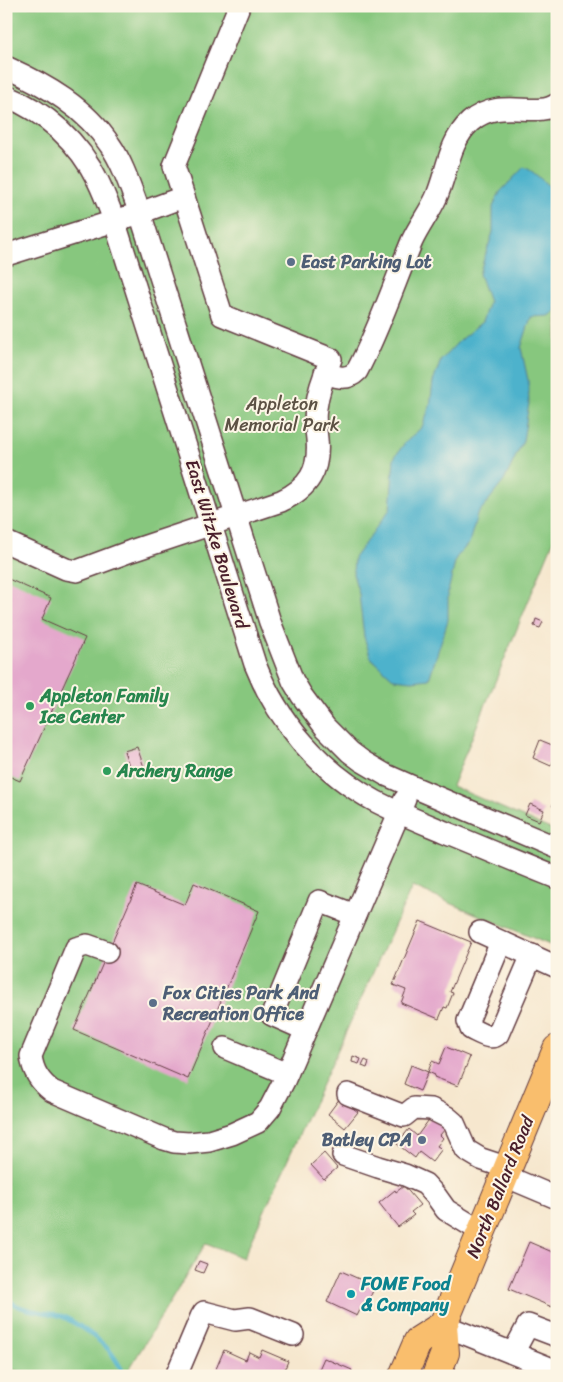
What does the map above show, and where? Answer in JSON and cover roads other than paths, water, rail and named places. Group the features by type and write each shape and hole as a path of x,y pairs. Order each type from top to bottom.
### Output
{"main road":[{"name":"North Ballard Road","path":"436,1376 445,1353 443,1325 557,1049"},
{"path":"403,1376 418,1341 443,1325"}],"street":[{"path":"6,542 66,569 77,571 291,497 307,483 312,474 317,457 315,409 325,373 331,360 222,315 174,166 239,6"},
{"name":"East Witzke Boulevard","path":"6,67 57,93 71,104 102,134 111,145 118,159 140,213 281,653 293,681 302,696 325,727 362,761 386,775 557,848"},
{"name":"East Witzke Boulevard","path":"6,96 49,120 66,136 91,168 114,220 255,664 273,703 294,733 327,768 363,794 399,812 557,878"},
{"path":"325,373 344,378 353,376 357,371 414,239 436,197 461,132 482,113 498,109 543,109 557,104"},
{"path":"6,255 140,213 183,197"},
{"path":"107,952 87,945 76,948 33,1050 32,1065 43,1084 52,1091 174,1142 209,1141 232,1134 258,1122 270,1108 287,1074 411,786"},
{"path":"306,1030 272,1015 319,901 355,915"},
{"path":"480,932 557,967"},
{"path":"502,942 468,1021 471,1029 490,1037 495,1037 498,1034 532,955"},
{"path":"225,1048 287,1074"},
{"path":"348,1094 404,1116 414,1108 431,1109 454,1123 466,1150 557,1198"},
{"path":"343,1155 378,1168 406,1175 425,1184 446,1210 482,1232"},
{"path":"176,1376 204,1312 236,1320 250,1318 293,1335"},
{"path":"443,1325 557,1371"},
{"path":"513,1353 528,1325 557,1336"}],"water":[{"path":"524,167 557,191 557,311 549,316 531,317 521,348 528,380 529,403 523,441 504,481 477,515 469,543 456,558 448,592 448,620 429,679 412,681 394,679 371,658 364,637 359,594 353,574 354,558 390,509 394,458 404,444 422,427 430,406 433,382 441,360 461,339 482,322 489,302 479,274 493,232 493,207 500,192"}],"waterway":[{"path":"6,1298 25,1309 61,1316 72,1322 105,1346 122,1370"}],"place":[{"name":"East Parking Lot","path":"291,262"},
{"name":"Appleton Family Ice Center","path":"30,706"},
{"name":"Archery Range","path":"107,771"},
{"name":"Fox Cities Park And Recreation Office","path":"153,1003"},
{"name":"Batley CPA","path":"422,1140"},
{"name":"FOME Food & Company","path":"351,1294"}],"park label":[{"name":"Appleton Memorial Park","path":"282,414"}]}
